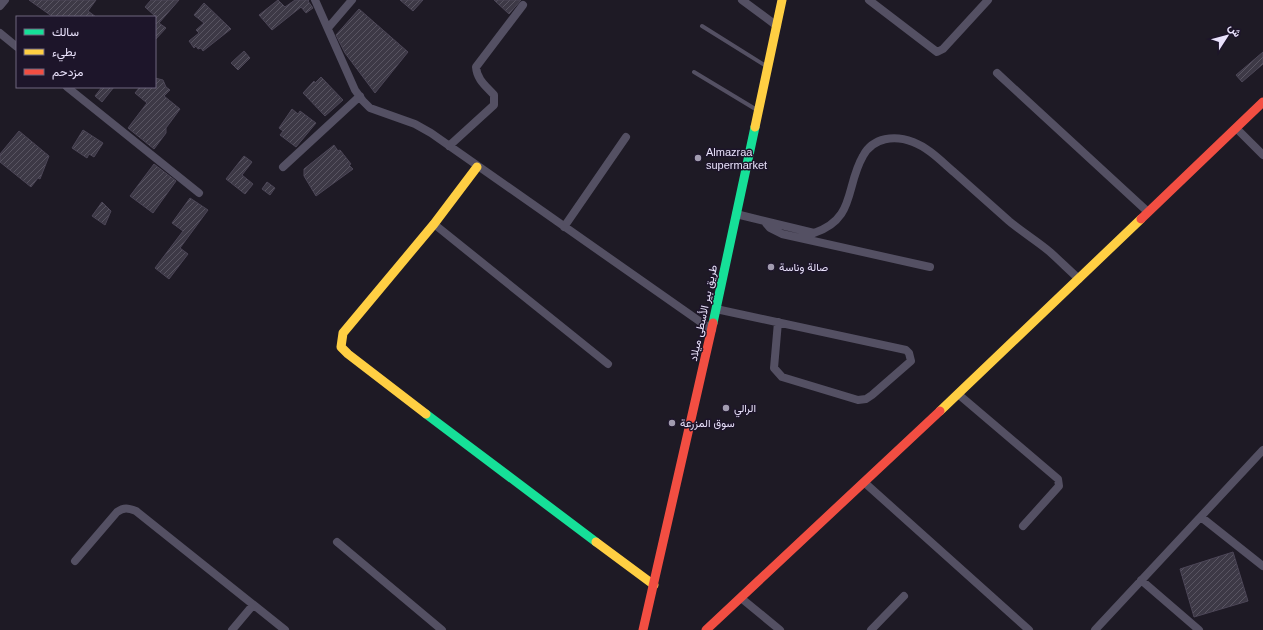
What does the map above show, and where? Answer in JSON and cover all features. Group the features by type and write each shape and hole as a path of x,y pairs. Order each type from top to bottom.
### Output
{"street":[{"path":"0,6 5,0"},
{"path":"315,0 360,96 370,108 415,124 449,146 712,330"},
{"path":"328,28 352,0"},
{"path":"742,0 777,26"},
{"name":"طريق بير الأسطى ميلاد","path":"643,630 712,330 782,0"},
{"path":"869,0 937,52 944,49 988,0"},
{"path":"449,146 494,105 494,94 481,81 477,74 476,67 523,5"},
{"path":"0,33 16,46"},
{"path":"997,73 1148,212"},
{"path":"68,88 199,193"},
{"path":"283,167 360,96"},
{"path":"706,630 865,483 1263,102"},
{"path":"1236,128 1263,155"},
{"path":"564,227 626,137"},
{"path":"736,214 814,233 826,229 836,221 848,203 863,155 873,145 883,140 891,138 903,139 914,143 935,155 1010,222 1049,252 1079,279"},
{"path":"477,167 434,224 343,333 341,347 348,354 482,457 654,584"},
{"path":"764,222 770,228 782,234 930,267"},
{"path":"434,224 608,364"},
{"path":"716,309 778,322 906,350 909,353 911,361 872,395 858,400 782,377 774,368 778,322"},
{"path":"958,394 1058,479 1059,486 1023,526"},
{"path":"1095,630 1263,450"},
{"path":"865,483 1029,630"},
{"path":"75,561 117,512 122,508 129,508 136,511 285,630"},
{"path":"1201,517 1263,566"},
{"path":"337,542 442,630"},
{"path":"1141,580 1199,630"},
{"path":"871,630 904,596"},
{"path":"741,598 780,630"},
{"path":"232,630 253,605"}],"lane":[{"path":"702,26 768,68"},
{"path":"694,72 758,111"}],"building":[{"path":"29,0 96,0 88,11 95,16 52,16"},
{"path":"151,0 179,0 159,23 166,28 156,39 156,16 145,7"},
{"path":"278,0 285,7 295,0 309,0 308,1 313,8 306,13 301,7 272,30 259,15"},
{"path":"400,0 423,0 413,11"},
{"path":"494,0 521,0 509,14"},
{"path":"204,3 231,29 203,51 201,48 198,49 196,46 194,48 189,41 199,33 196,30 204,23 194,15"},
{"path":"359,9 408,52 375,93 345,53 336,35"},
{"path":"244,51 250,58 238,70 231,63"},
{"path":"1263,52 1263,64 1242,82 1236,75"},
{"path":"321,77 343,100 325,116 303,93 314,81 315,83"},
{"path":"156,78 163,80 166,87 170,90 164,96 180,109 166,128 166,133 154,149 128,128 147,103 135,93 139,88 156,88"},
{"path":"101,88 113,88 102,102 95,96"},
{"path":"292,109 298,114 300,111 316,123 296,147 280,135 283,131 279,128"},
{"path":"83,130 103,143 94,157 89,154 87,158 72,148"},
{"path":"19,131 49,156 40,179 38,178 31,187 0,162 0,154"},
{"path":"334,145 338,151 340,150 353,169 316,196 304,176 304,169"},
{"path":"244,156 252,162 242,175 253,184 245,194 226,179"},
{"path":"154,164 176,181 153,213 130,196"},
{"path":"267,182 275,188 270,195 262,189"},
{"path":"190,198 208,210 180,248 188,254 169,279 155,268 183,231 172,223"},
{"path":"102,202 111,211 105,225 92,216"},
{"path":"1233,552 1248,601 1194,617 1180,569"}],"traffic: fast":[{"path":"713,323 755,127"},
{"path":"426,414 596,542"}],"traffic: slow":[{"path":"755,127 782,0"},
{"path":"426,414 348,354 341,347 343,333 434,224 477,167"},
{"path":"940,411 1141,219"},
{"path":"596,542 654,585"}],"traffic: jam":[{"path":"1141,219 1263,102"},
{"path":"643,630 713,323"},
{"path":"706,630 940,411"}],"place":[{"name":"Almazraa supermarket","path":"698,158"},
{"name":"صالة وناسة","path":"771,267"},
{"name":"الرالي","path":"726,408"},
{"name":"سوق المزرعة","path":"672,423"}]}
